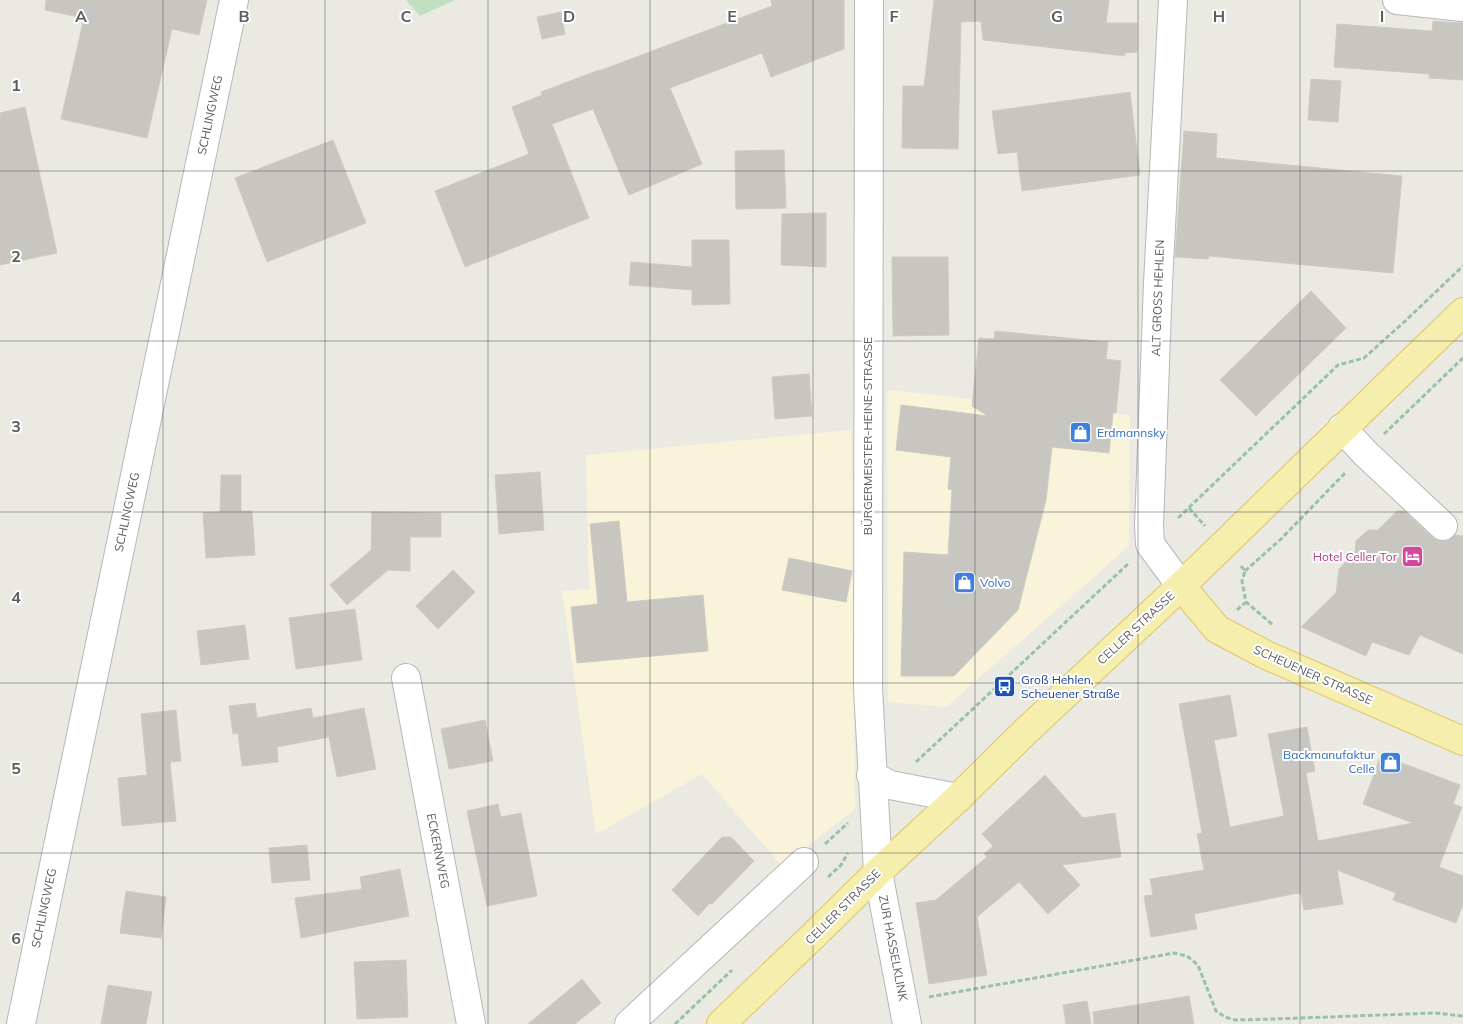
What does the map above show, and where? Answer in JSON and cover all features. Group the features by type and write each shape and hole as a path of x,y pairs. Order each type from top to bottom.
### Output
{"main road":[{"name":"CELLER STRASSE","path":"721,1024 878,872 1181,586 1463,312"},
{"name":"SCHEUENER STRASSE","path":"1181,586 1217,629 1266,656 1463,741"}],"street":[{"name":"SCHLINGWEG","path":"20,1024 234,0"},
{"name":"BÜRGERMEISTER-HEINE-STRASSE","path":"869,0 868,688 879,787 878,872"},
{"name":"ALT GROSS HEHLEN","path":"1150,544 1149,526 1158,283 1173,0"},
{"path":"1397,0 1463,7"},
{"path":"1342,428 1365,453 1443,526"},
{"path":"1150,544 1181,586"},
{"name":"ECKERNWEG","path":"406,678 471,1024"},
{"path":"879,787 958,798"},
{"path":"629,1024 804,862"},
{"name":"ZUR HASSELKLINK","path":"878,872 905,1013"}],"path":[{"path":"804,862 879,787 1150,544 1338,365 1364,358 1463,266"},
{"path":"1245,571 1281,539 1365,453 1463,358"},
{"path":"905,1013 1174,953 1187,956 1198,965 1216,1011 1225,1017 1235,1020 1435,1013 1463,1016"}],"shaded area":[{"path":"887,390 1130,415 1129,546 946,707 888,702"},
{"path":"851,430 855,809 782,866 702,774 596,834 562,591 589,589 586,455"}],"green space":[{"path":"406,0 455,0 420,16"}],"building":[{"path":"46,0 207,0 199,35 172,29 147,138 61,119 84,18 45,10"},
{"path":"771,0 844,0 844,49 771,77 762,53 670,88 702,164 629,195 593,109 552,124 589,218 465,267 435,191 529,154 512,107 542,95 541,92 772,6"},
{"path":"934,0 1109,0 1106,23 1137,23 1137,52 1124,53 1125,56 983,40 981,21 961,22 958,149 902,148 903,86 924,86"},
{"path":"561,12 565,34 542,39 537,17"},
{"path":"1433,21 1463,23 1463,80 1429,78 1429,74 1334,67 1337,24 1432,31"},
{"path":"1311,79 1341,81 1338,122 1308,120"},
{"path":"1130,92 1140,175 1022,191 1017,152 998,154 992,111"},
{"path":"25,107 57,253 0,265 0,113"},
{"path":"1184,131 1217,134 1216,158 1402,176 1393,273 1209,256 1208,259 1175,257"},
{"path":"333,140 366,223 267,262 235,178"},
{"path":"784,150 786,208 736,209 735,151"},
{"path":"826,213 826,267 781,265 782,214"},
{"path":"692,240 729,240 730,304 692,305 692,290 629,285 631,262 692,267"},
{"path":"892,257 948,257 949,335 893,336"},
{"path":"1311,291 1346,328 1256,416 1220,380"},
{"path":"995,331 1108,342 1106,359 1121,361 1116,413 1113,413 1109,453 1052,447 1046,500 1018,610 954,676 901,676 904,552 948,555 952,490 948,489 951,457 896,450 901,405 988,416 972,406 979,338 994,339"},
{"path":"809,374 812,416 775,419 772,377"},
{"path":"540,472 544,530 499,534 495,475"},
{"path":"221,475 241,475 241,511 252,511 255,555 206,558 203,513 220,512"},
{"path":"1397,511 1404,511 1432,537 1439,541 1448,541 1455,535 1463,536 1463,654 1420,635 1409,655 1372,642 1366,656 1301,627 1336,593 1339,569 1355,552 1356,541 1368,530 1378,530"},
{"path":"372,512 441,513 441,537 410,537 410,571 388,570 347,605 330,585 371,550"},
{"path":"619,521 627,602 703,595 708,651 577,663 571,607 598,604 590,524"},
{"path":"789,558 852,571 846,602 782,590"},
{"path":"453,570 475,592 438,629 416,606"},
{"path":"355,609 362,660 296,669 289,618"},
{"path":"245,625 249,659 201,665 197,631"},
{"path":"1230,695 1237,736 1214,740 1230,827 1284,816 1268,734 1307,727 1315,771 1306,773 1318,841 1413,823 1363,804 1381,755 1460,785 1453,804 1462,807 1439,867 1463,876 1463,904 1456,923 1393,900 1396,893 1337,870 1343,904 1304,910 1301,893 1293,894 1194,914 1197,929 1151,937 1144,896 1153,895 1150,879 1204,870 1197,834 1202,833 1179,704"},
{"path":"255,703 257,718 311,708 313,718 364,708 376,769 337,777 329,737 277,747 278,762 242,766 238,733 233,734 229,706"},
{"path":"176,710 181,761 170,762 176,821 122,826 118,778 147,775 141,714"},
{"path":"485,720 493,761 449,769 441,729"},
{"path":"1045,775 1083,818 1115,813 1121,857 1062,865 1080,885 1048,914 1019,882 977,917 987,975 929,984 916,903 936,900 987,857 984,854 993,846 982,834"},
{"path":"498,804 501,817 521,813 537,896 487,906 467,811"},
{"path":"722,837 731,837 754,861 698,916 672,890"},
{"path":"307,845 310,880 272,883 269,848"},
{"path":"400,869 409,916 301,938 295,898 362,889 360,877"},
{"path":"126,891 166,897 161,938 120,933"},
{"path":"406,960 408,1017 357,1019 354,962"},
{"path":"582,979 601,1003 575,1024 528,1024"},
{"path":"108,985 152,992 146,1024 101,1024"},
{"path":"1189,996 1194,1024 1094,1024 1093,1012"},
{"path":"1087,1001 1091,1024 1066,1024 1063,1005"}],"place":[{"name":"Erdmannsky","path":"1081,433"},
{"name":"Hotel Celler Tor","path":"1413,557"},
{"name":"Volvo","path":"964,583"},
{"name":"Groß Hehlen, Scheuener Straße","path":"1005,687"},
{"name":"Backmanufaktur Celle","path":"1391,762"}]}
